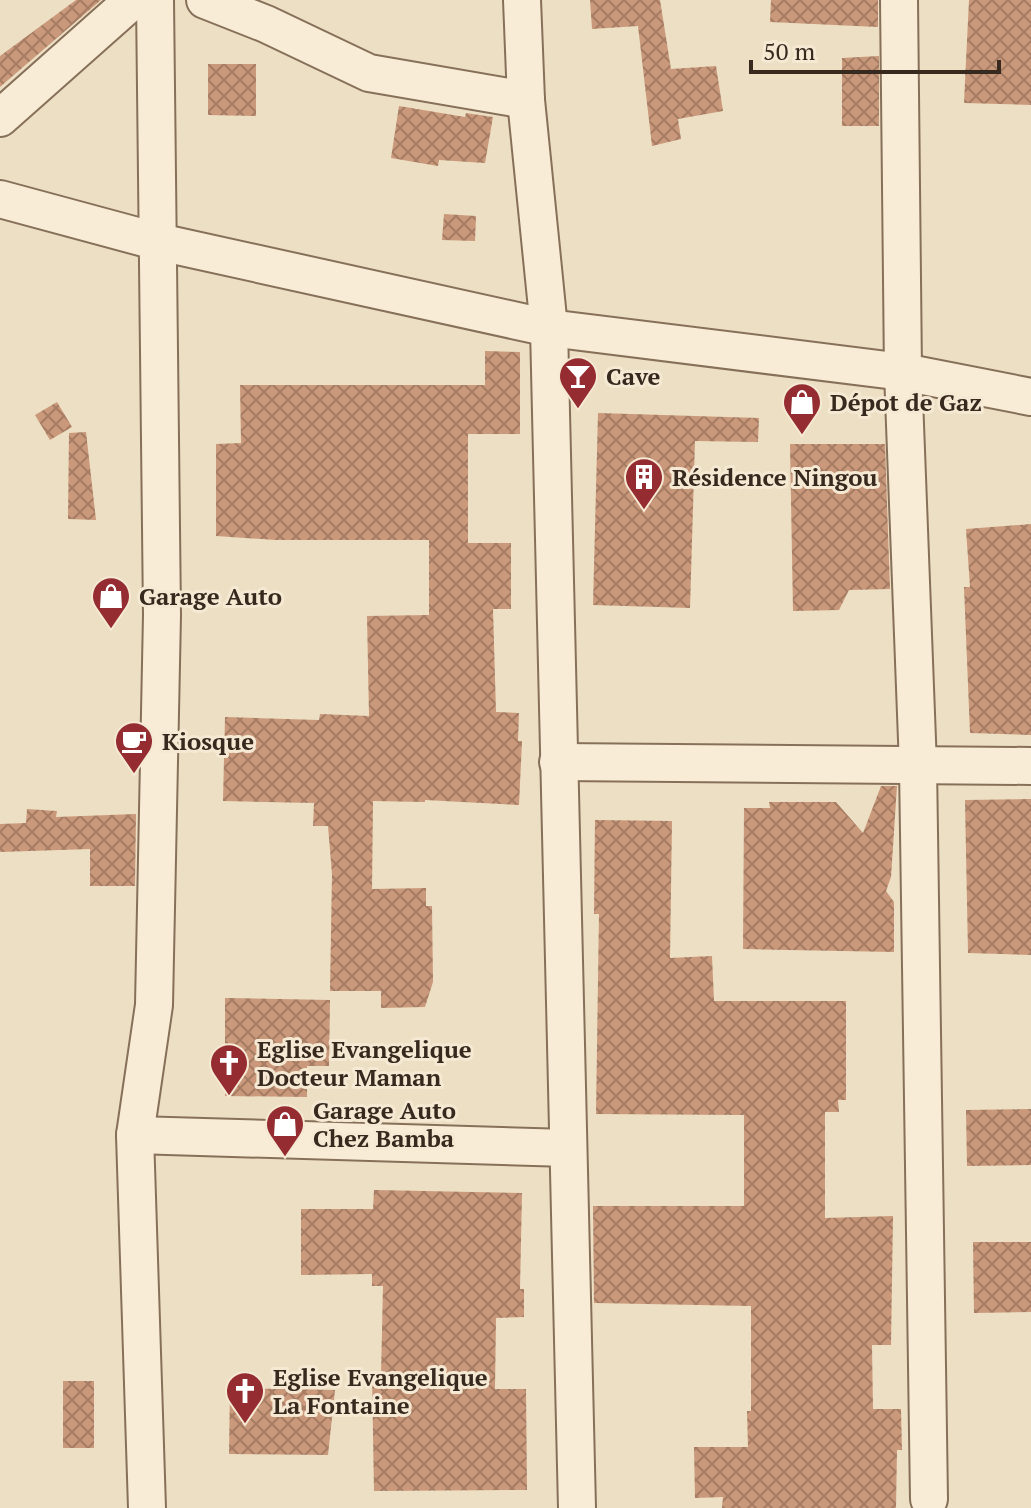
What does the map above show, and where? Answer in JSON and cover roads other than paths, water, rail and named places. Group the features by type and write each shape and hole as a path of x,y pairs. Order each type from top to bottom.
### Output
{"street":[{"path":"0,118 133,0"},
{"path":"147,1508 135,1135 154,1005 162,615 155,0"},
{"path":"205,0 266,24 369,73 526,100"},
{"path":"522,0 526,100 549,328 577,1508"},
{"path":"899,0 903,372 918,766 929,1499"},
{"path":"0,199 159,242 549,328 903,372 1031,397"},
{"path":"558,762 1031,766"},
{"path":"135,1135 568,1148"}],"place":[{"name":"Cave","path":"578,410"},
{"name":"Dépot de Gaz","path":"802,436"},
{"name":"Résidence Ningou","path":"644,511"},
{"name":"Garage Auto","path":"111,630"},
{"name":"Kiosque","path":"134,775"},
{"name":"Eglise Evangelique Docteur Maman","path":"229,1097"},
{"name":"Garage Auto Chez Bamba","path":"285,1158"},
{"name":"Eglise Evangelique La Fontaine","path":"245,1425"}]}
